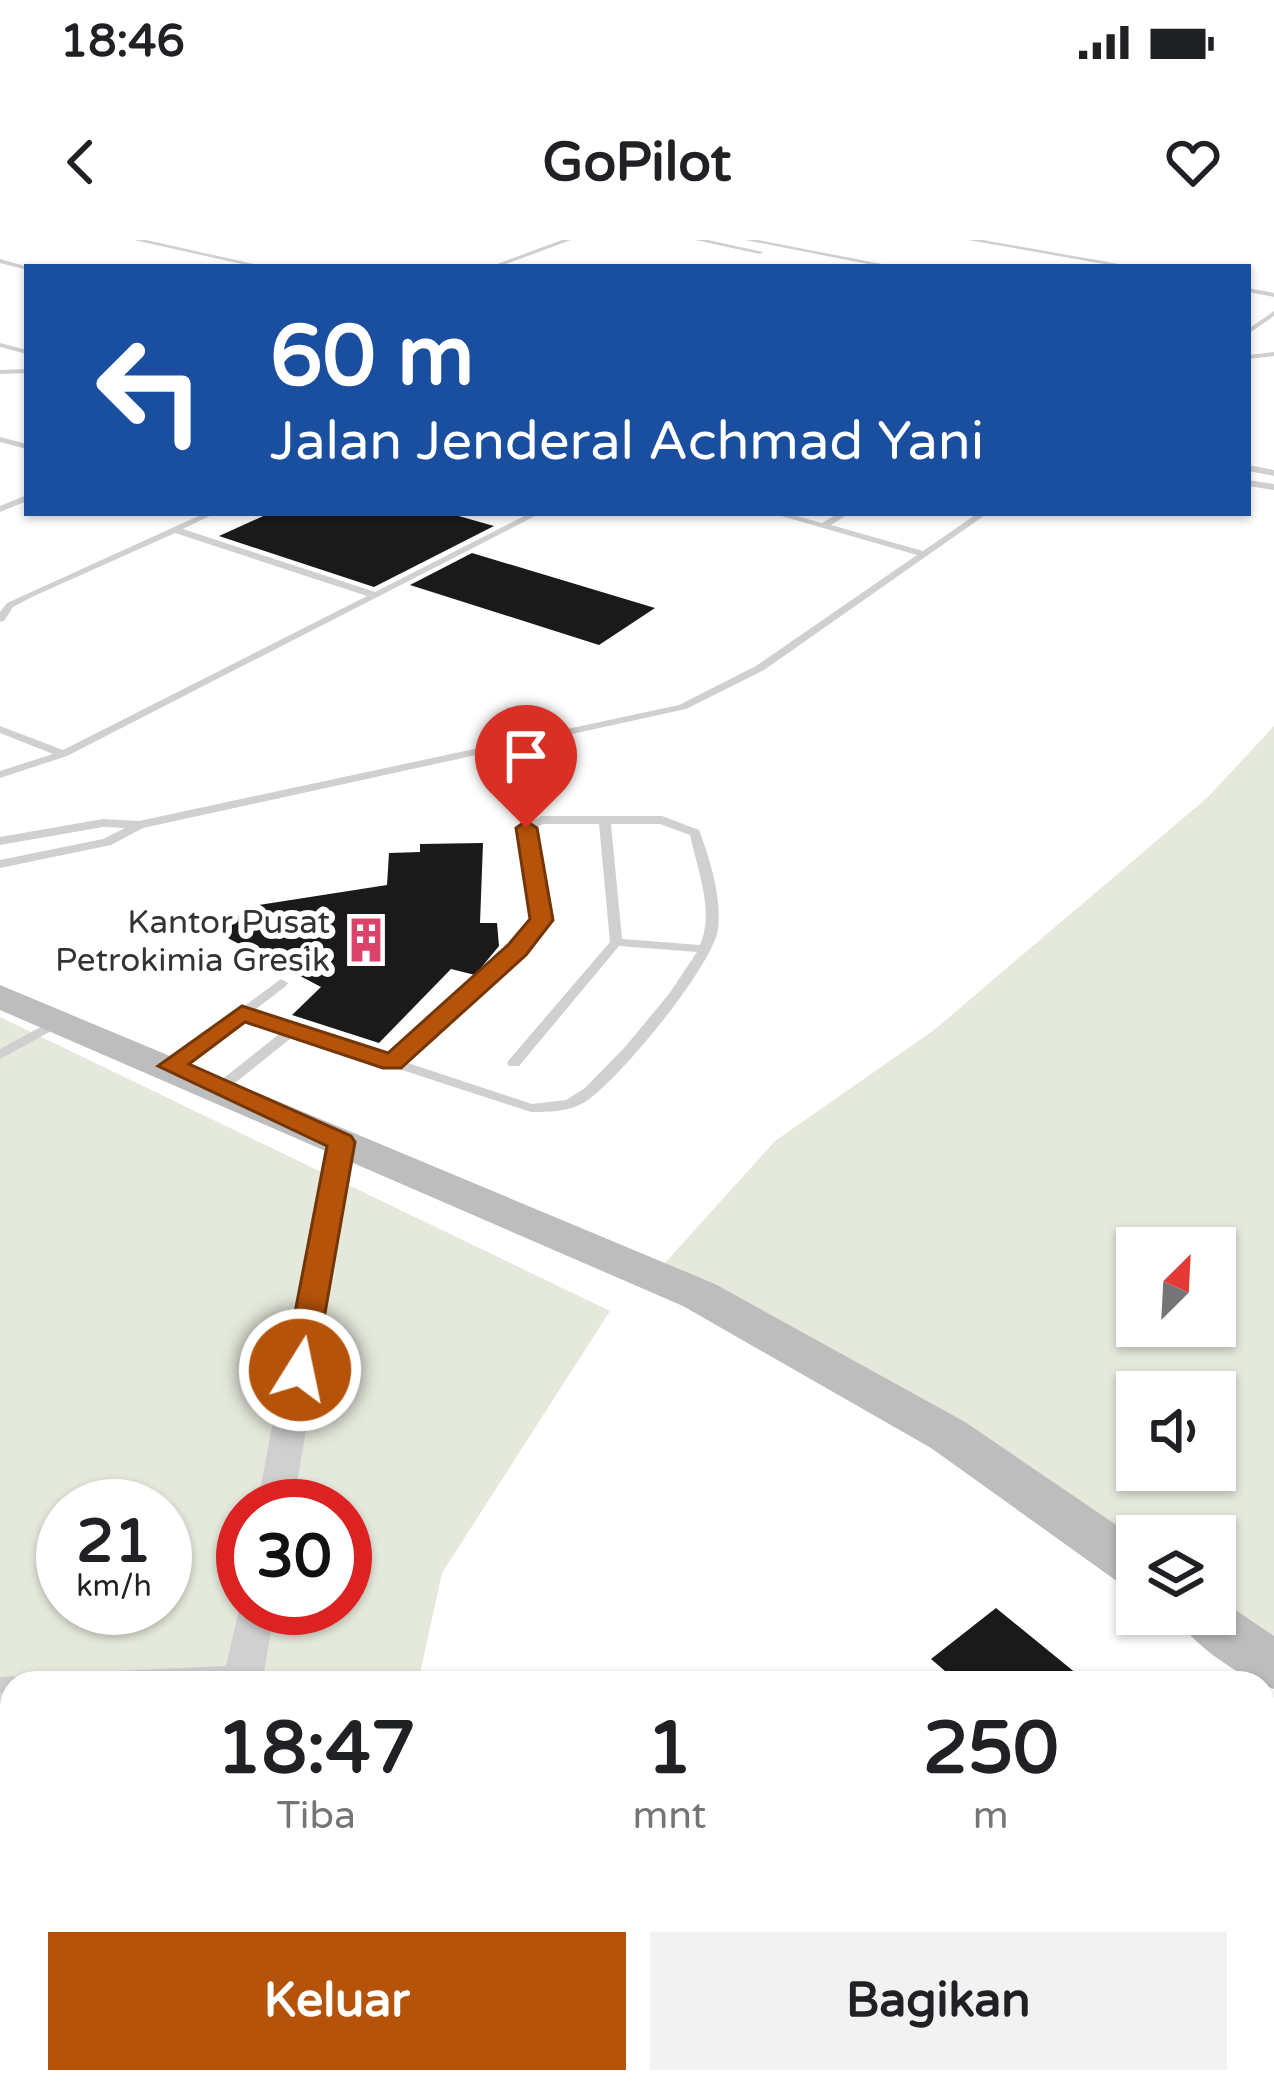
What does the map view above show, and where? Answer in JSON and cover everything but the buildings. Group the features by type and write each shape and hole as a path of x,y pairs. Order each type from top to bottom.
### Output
{"main road":[{"path":"0,962 29,1008 699,1295 948,1435 1116,1553"},
{"path":"1231,1635 1274,1666"}],"street":[{"path":"279,1479 341,1142"},
{"path":"244,1671 251,1635"}],"lane":[{"path":"137,240 250,264"},
{"path":"500,264 568,240"},
{"path":"698,240 823,264"},
{"path":"748,240 878,264"},
{"path":"970,240 1115,264"},
{"path":"0,619 10,605 206,516"},
{"path":"0,775 63,754 531,516"},
{"path":"786,516 924,554"},
{"path":"823,526 841,516"},
{"path":"0,841 103,823 139,824 682,707 760,668 979,516"},
{"path":"176,530 372,594"},
{"path":"0,729 63,754"},
{"path":"242,1013 291,1031 532,1108 557,1108 580,1100 602,1081 706,949 711,902 695,833 662,820 541,820 526,828 542,920 518,950 392,1063"},
{"path":"514,1063 616,942 605,820"},
{"path":"0,864 106,842 139,824"},
{"path":"616,942 706,949"},
{"path":"171,1066 281,983"},
{"path":"0,1055 29,1008"},
{"path":"220,1088 291,1031"}],"shaded area":[{"path":"1274,726 1274,1638 1236,1614 1236,1515 1116,1515 1116,1541 664,1264 775,1141 934,1030 1208,797"},
{"path":"0,1017 610,1311 442,1573 421,1671 0,1671"}],"place":[{"name":"Kantor Pusat Petrokimia Gresik","path":"366,940"}],"route":[{"path":"300,1370 341,1142 171,1066 242,1013 392,1063 518,950 542,920 526,828"}]}
